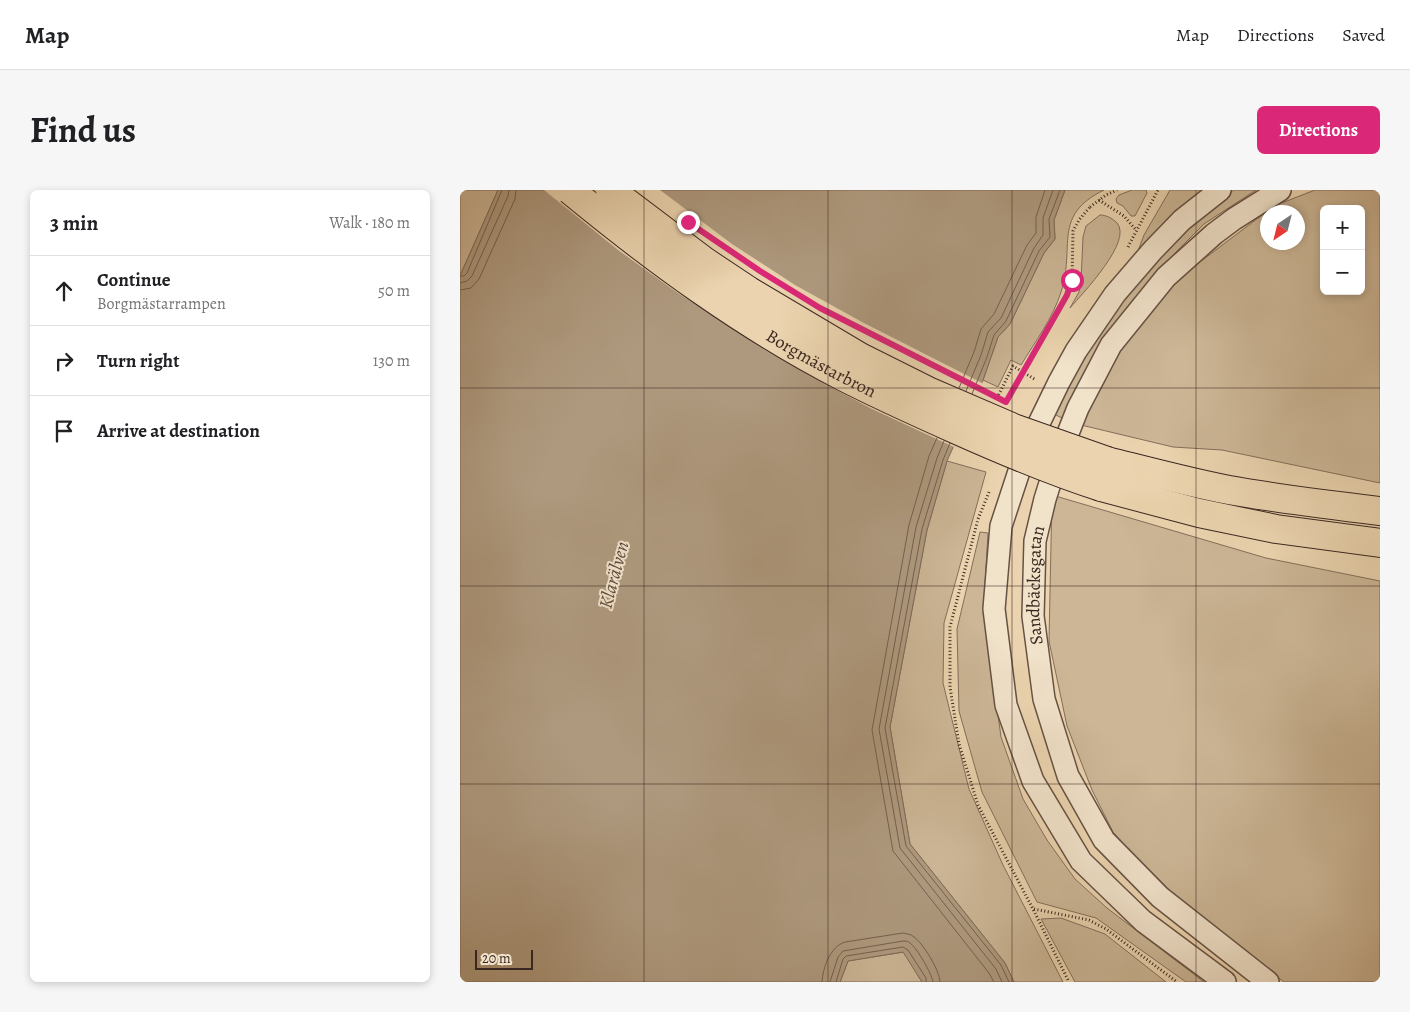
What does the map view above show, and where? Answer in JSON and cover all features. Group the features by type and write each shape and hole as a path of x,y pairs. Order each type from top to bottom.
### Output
{"highway":[{"name":"Borgmästarbron","path":"570,190 659,261 738,315 844,377 1022,459 1064,476 1199,513 1276,529 1380,543"},
{"name":"Borgmästarbron","path":"610,190 704,261 756,296 860,358 928,391 1016,429 1107,461 1169,477 1230,490 1313,504 1380,511"}],"street":[{"name":"Sandbäcksgatan","path":"1220,190 1182,220 1115,294 1076,352 1059,382 1026,450 1002,526 994,610 1006,705 1009,714 1033,781 1081,861 1143,921 1225,982"},
{"name":"Sandbäcksgatan","path":"1268,982 1160,897 1104,840 1068,776 1044,699 1033,616 1035,541 1045,499 1078,408 1112,345 1166,277 1220,229 1280,190"}],"path":[{"path":"1006,402 1067,295 1072,280 1073,231 1090,207 1106,194 1117,190"},
{"path":"1098,200 1124,216 1136,230"},
{"path":"997,398 1014,366 1036,380"},
{"path":"991,395 1011,404"},
{"path":"1033,909 1089,920 1106,929 1177,982"}],"shaded area":[{"path":"460,190 498,190 460,276"},
{"path":"1065,190 1104,190 1088,200 1077,211 1071,222 1068,234 1065,276 1058,302 1021,365 1011,360 998,387 983,380 998,337 1010,324 1044,253 1055,239 1054,220"},
{"path":"1132,190 1146,190 1147,193 1135,216 1131,216 1123,206 1117,203 1116,199 1119,195"},
{"path":"1170,190 1205,190 1136,256 1144,235"},
{"path":"1234,190 1256,190 1204,224 1164,264 1087,368 1062,418 1050,412 1117,301 1202,213"},
{"path":"1315,190 1380,190 1380,483 1222,450 1173,447 1081,425 1115,357 1180,277 1260,217 1260,250 1305,250 1305,205 1277,205"},
{"path":"1100,215 1109,217 1117,223 1120,231 1118,242 1113,254 1104,267 1070,308 1079,292 1081,282 1083,237 1086,226"},
{"path":"947,461 986,472 944,623 943,683 969,789 1003,865 1063,982 1014,982 1005,963 910,844 890,727 927,530"},
{"path":"1052,495 1266,558 1380,581 1380,982 1284,982 1166,891 1113,832 1092,790 1067,726 1049,641"},
{"path":"980,532 988,533 984,601 1001,737 1023,799 1047,840 1075,879 1107,908 1204,982 1186,982 1096,918 1037,902 982,792 959,711 957,629"},
{"path":"1061,918 1105,934 1166,982 1075,982 1041,919"},
{"path":"904,952 922,982 840,982 848,961"}],"water":[{"name":"Klarälven","path":"498,190 1065,190 1054,220 1055,239 1044,253 1010,324 998,337 983,380 947,461 927,530 890,727 910,844 1005,963 1014,982 922,982 903,952 848,961 840,982 460,982 460,276"}],"pier":[{"path":"544,190 660,190 732,244 795,285 862,322 984,384 956,448 872,409 765,350 675,291 618,250"}],"route":[{"path":"688,222 760,271 820,308 1006,402 1067,295 1072,280"}]}
